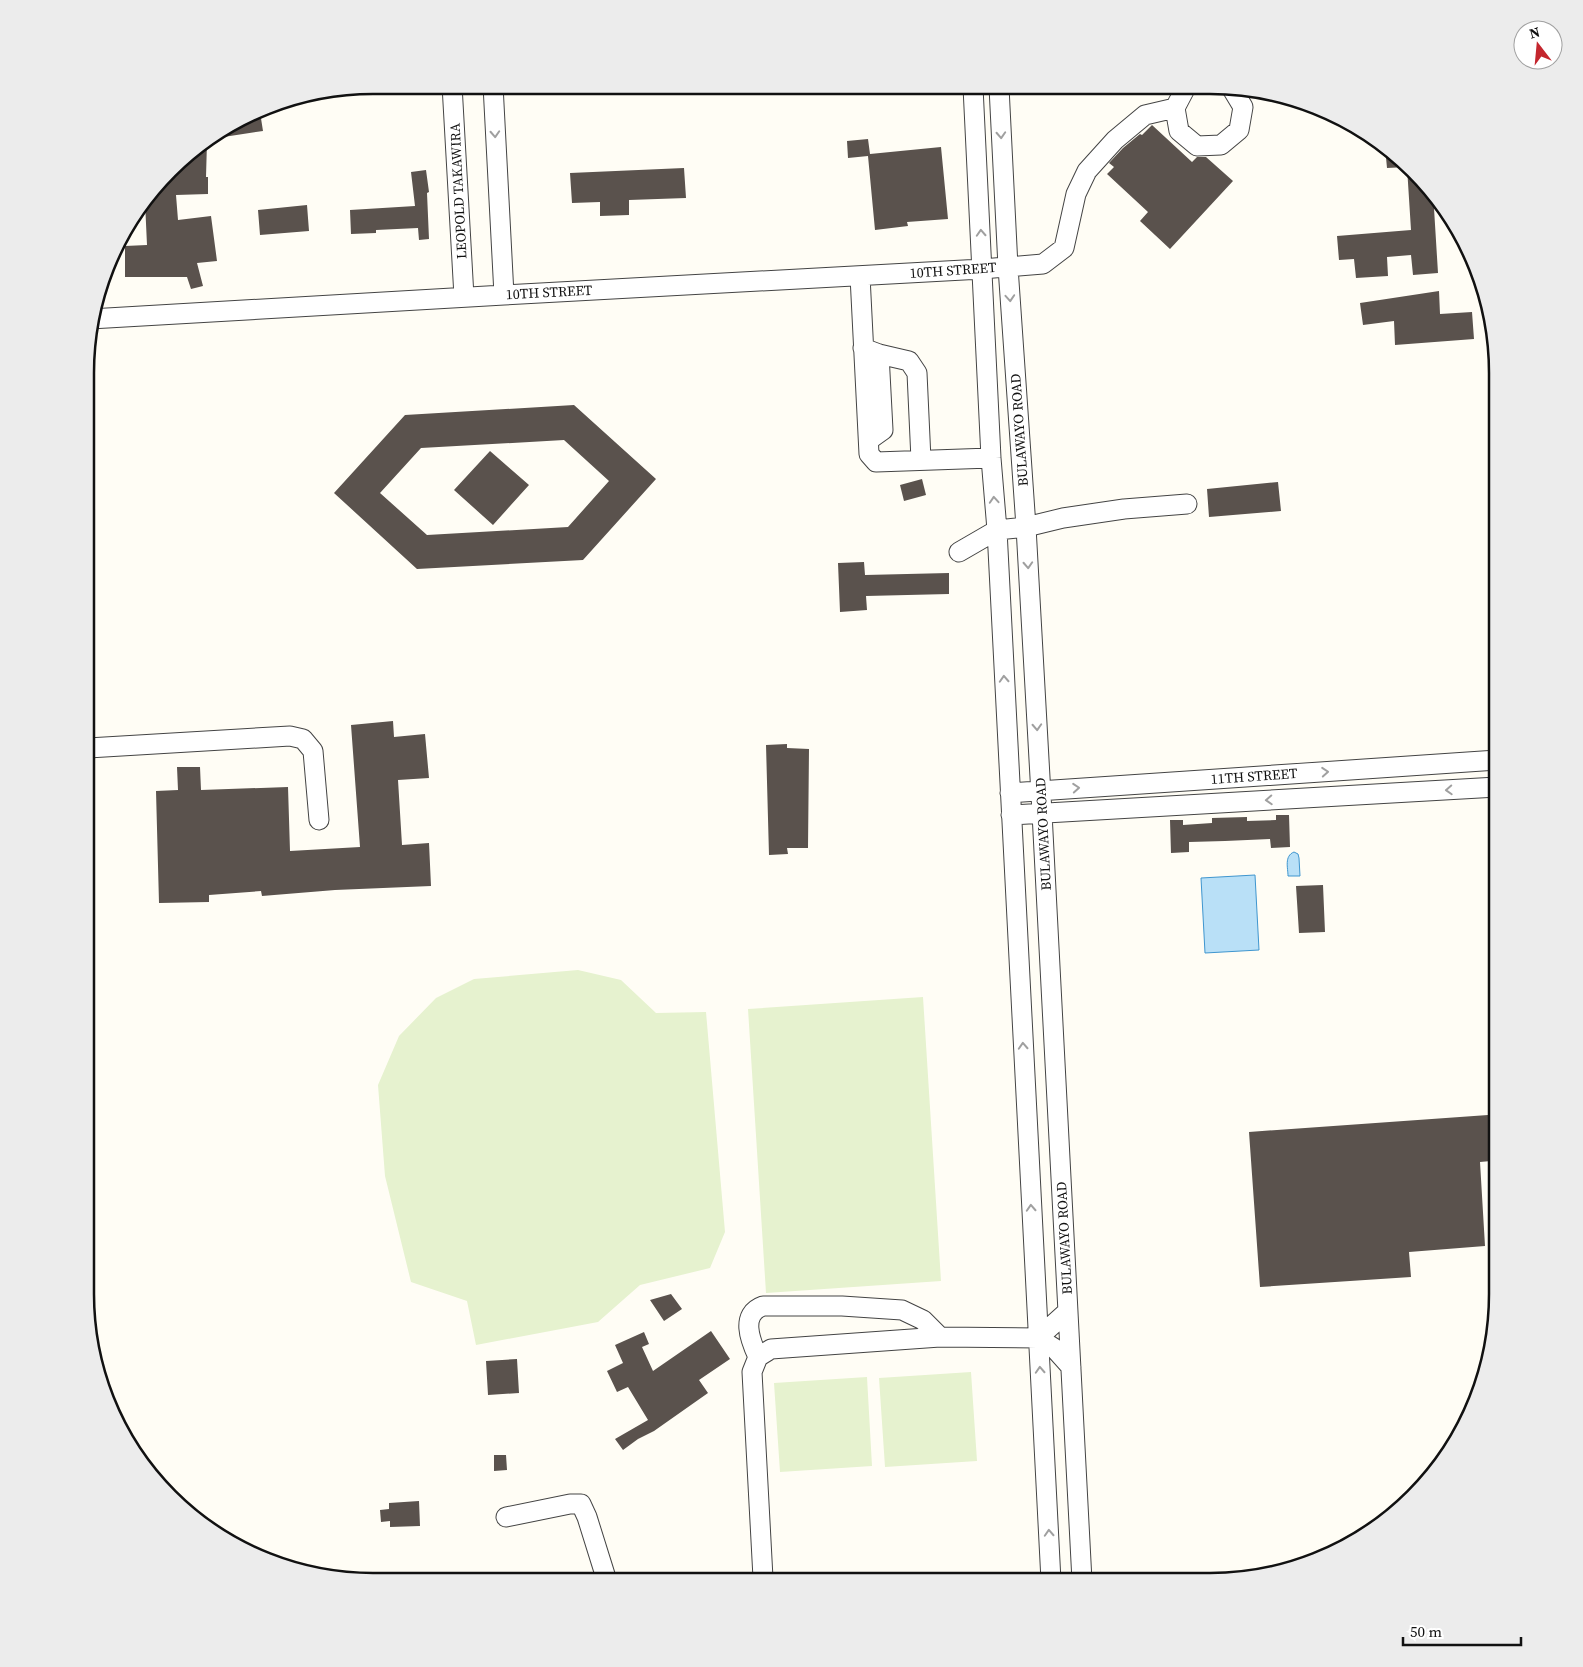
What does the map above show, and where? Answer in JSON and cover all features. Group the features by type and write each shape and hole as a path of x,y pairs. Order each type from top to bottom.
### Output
{"street":[{"name":"LEOPOLD TAKAWIRA","path":"453,94 464,297"},
{"path":"493,94 504,294"},
{"name":"BULAWAYO ROAD","path":"973,94 991,458 997,530 1052,1573"},
{"name":"BULAWAYO ROAD","path":"999,94 1008,267 1026,527 1042,813 1082,1573"},
{"path":"1182,94 1175,108 1179,131 1197,146 1221,145 1239,130 1243,107 1236,95"},
{"name":"10TH STREET","path":"99,318 1043,264 1064,248 1076,194 1087,171 1115,140 1145,115 1175,108"},
{"path":"860,276 883,430 868,440 870,454 876,462 991,458"},
{"path":"871,351 909,361 917,373 921,460"},
{"path":"959,552 997,530 1026,527 1063,518 1124,509 1187,504"},
{"path":"94,748 290,736 303,739 313,751 319,820"},
{"name":"11TH STREET","path":"1010,793 1489,761"},
{"name":"11TH STREET","path":"1011,816 1489,787"},
{"path":"758,1356 751,1342 749,1324 751,1316 756,1309 763,1306 842,1306 902,1310 923,1320 940,1337"},
{"path":"1038,1338 1068,1312"},
{"path":"763,1573 752,1372 758,1356 771,1349 940,1337 1038,1338 1054,1348 1070,1367"},
{"path":"506,1517 570,1504 581,1504 604,1573"}],"green space":[{"path":"578,970 621,980 656,1013 706,1012 725,1232 710,1268 640,1285 598,1322 476,1345 467,1301 411,1282 385,1176 378,1085 399,1036 436,998 474,979"},
{"path":"923,997 941,1281 766,1293 748,1009"},
{"path":"971,1372 977,1461 885,1467 879,1378"},
{"path":"867,1377 872,1466 780,1472 774,1383"}],"water":[{"path":"1294,852 1298,854 1299,858 1300,876 1288,876 1288,859"},
{"path":"1255,875 1259,950 1205,953 1201,878"}],"building":[{"path":"261,117 263,131 224,137"},
{"path":"1152,125 1192,162 1197,157 1206,157 1233,181 1170,249 1140,221 1148,212 1107,174 1114,167 1109,163 1123,148 1140,134 1142,135"},
{"path":"868,139 870,154 941,147 948,219 907,222 908,226 875,230 868,156 848,158 847,141"},
{"path":"207,148 206,177 208,177 208,194 176,195 178,220 211,216 217,261 197,263 203,286 191,289 187,277 125,277 125,246 147,245 145,211 175,175"},
{"path":"1386,156 1399,167 1387,168"},
{"path":"684,168 686,198 629,200 629,215 600,216 600,202 572,203 570,173"},
{"path":"426,170 429,192 427,193 429,239 419,240 418,228 376,230 376,233 351,234 350,210 415,206 411,172"},
{"path":"1407,175 1434,206 1438,273 1413,275 1411,255 1387,257 1388,276 1356,278 1354,259 1339,260 1337,236 1411,230"},
{"path":"307,205 309,231 260,235 258,210"},
{"path":"1439,291 1440,314 1472,312 1474,339 1395,345 1394,321 1363,325 1360,303"},
{"path":"574,405 656,479 583,560 417,569 334,493 405,415","holes":["564,440 609,481 568,527 427,535 380,493 421,448"]},
{"path":"490,451 529,485 493,525 454,490"},
{"path":"922,479 926,495 904,501 900,485"},
{"path":"1278,482 1281,511 1209,517 1207,489"},
{"path":"864,562 865,575 949,573 949,594 866,596 867,610 840,612 838,563"},
{"path":"393,721 394,737 425,734 429,778 398,780 402,845 429,843 431,886 335,890 262,896 261,891 209,895 209,902 159,903 156,791 178,790 177,767 200,767 201,790 288,787 290,851 360,847 351,725"},
{"path":"787,744 787,748 809,749 808,848 787,848 788,854 769,855 766,745"},
{"path":"1276,815 1289,815 1290,847 1271,848 1270,839 1189,842 1189,852 1171,853 1170,820 1183,820 1183,825 1212,823 1212,818 1247,817 1247,821 1276,820"},
{"path":"1323,885 1325,932 1299,933 1296,886"},
{"path":"1488,1115 1489,1161 1480,1162 1485,1246 1409,1252 1411,1277 1260,1287 1249,1132"},
{"path":"671,1294 682,1309 664,1321 650,1300"},
{"path":"711,1331 730,1359 699,1380 708,1393 623,1450 615,1439 648,1420 628,1387 617,1392 607,1371 623,1363 615,1345 644,1332 649,1344 642,1347 653,1371"},
{"path":"517,1359 519,1393 488,1395 486,1361"},
{"path":"494,1455 506,1455 507,1470 494,1471"},
{"path":"419,1501 420,1526 390,1527 390,1521 381,1522 380,1510 389,1509 389,1503"}]}
